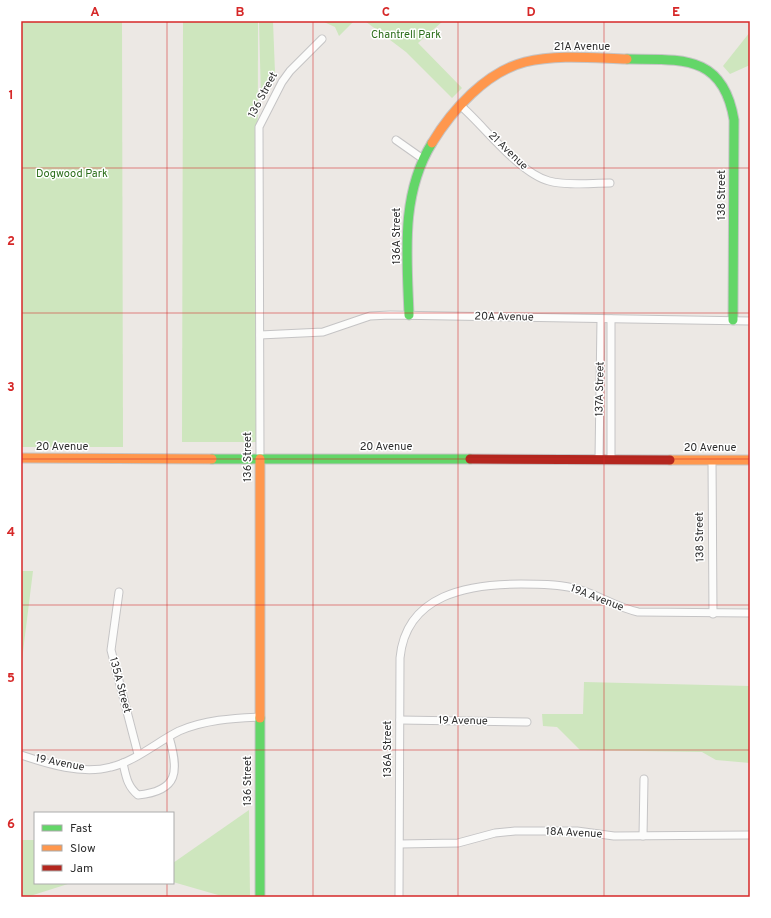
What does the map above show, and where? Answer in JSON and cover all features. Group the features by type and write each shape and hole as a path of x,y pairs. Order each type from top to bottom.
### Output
{"street":[{"name":"136 Street","path":"260,897 259,127 282,82 290,71 322,39"},
{"name":"21A Avenue","path":"461,106 485,82 497,74 520,63 534,60 564,58 671,59 694,63 714,76"},
{"name":"138 Street","path":"714,76 721,84 731,102 734,120 733,320"},
{"name":"136A Street","path":"409,315 409,202 414,179 423,159 461,106"},
{"name":"21 Avenue","path":"461,106 521,165 541,178 565,183 610,183"},
{"path":"396,140 423,159"},
{"name":"20A Avenue","path":"260,335 310,334 333,329 370,316 409,315 750,321"},
{"name":"137A Street","path":"599,459 601,319"},
{"name":"137A Street","path":"611,319 611,460"},
{"path":"600,377 611,377"},
{"name":"20 Avenue","path":"21,458 750,460"},
{"name":"138 Street","path":"712,460 713,614"},
{"name":"19A Avenue","path":"424,608 445,597 480,587 501,584 548,584 575,588 625,610 638,612 713,614 750,613"},
{"name":"135A Street","path":"119,592 111,650 138,754"},
{"name":"136A Street","path":"399,897 401,646 409,625 424,608"},
{"name":"19 Avenue","path":"21,755 84,770 110,768 123,763 180,731 225,719 260,717"},
{"name":"19 Avenue","path":"400,720 527,722"},
{"path":"123,763 126,781 132,790 138,795 154,793 166,787 174,772 175,759 169,737"},
{"path":"643,836 644,779"},
{"name":"18A Avenue","path":"400,844 458,843 495,833 515,831 577,832 614,836 750,835"}],"green space":[{"name":"Dogwood Park","path":"21,21 122,21 123,447 21,447"},
{"path":"183,21 258,21 257,442 182,442"},
{"path":"259,21 273,21 275,73 261,99"},
{"name":"Chantrell Park","path":"354,21 339,36 335,27 324,22"},
{"name":"Chantrell Park","path":"365,21 443,21 418,43 462,88 452,98 406,52"},
{"path":"750,32 750,65 730,74 723,66"},
{"path":"21,571 33,571 21,668"},
{"path":"584,682 750,686 750,763 716,760 702,752 580,750 557,727 543,726 542,714 583,714"},
{"path":"249,810 250,897 225,897 174,882 174,862"},
{"path":"21,840 34,840 34,884 68,884 27,897 21,897"}],"traffic: fast":[{"path":"627,59 681,61 696,65 709,72 720,82 728,98 734,120 733,320"},
{"path":"409,315 407,248 410,205 422,163 432,143"},
{"path":"212,459 470,459"},
{"path":"260,718 260,897"}],"traffic: slow":[{"path":"432,143 449,118 471,94 497,74 511,67 525,62 563,57 627,59"},
{"path":"21,458 212,459"},
{"path":"260,459 260,718"},
{"path":"670,460 750,460"}],"traffic: jam":[{"path":"470,459 670,460"}]}
